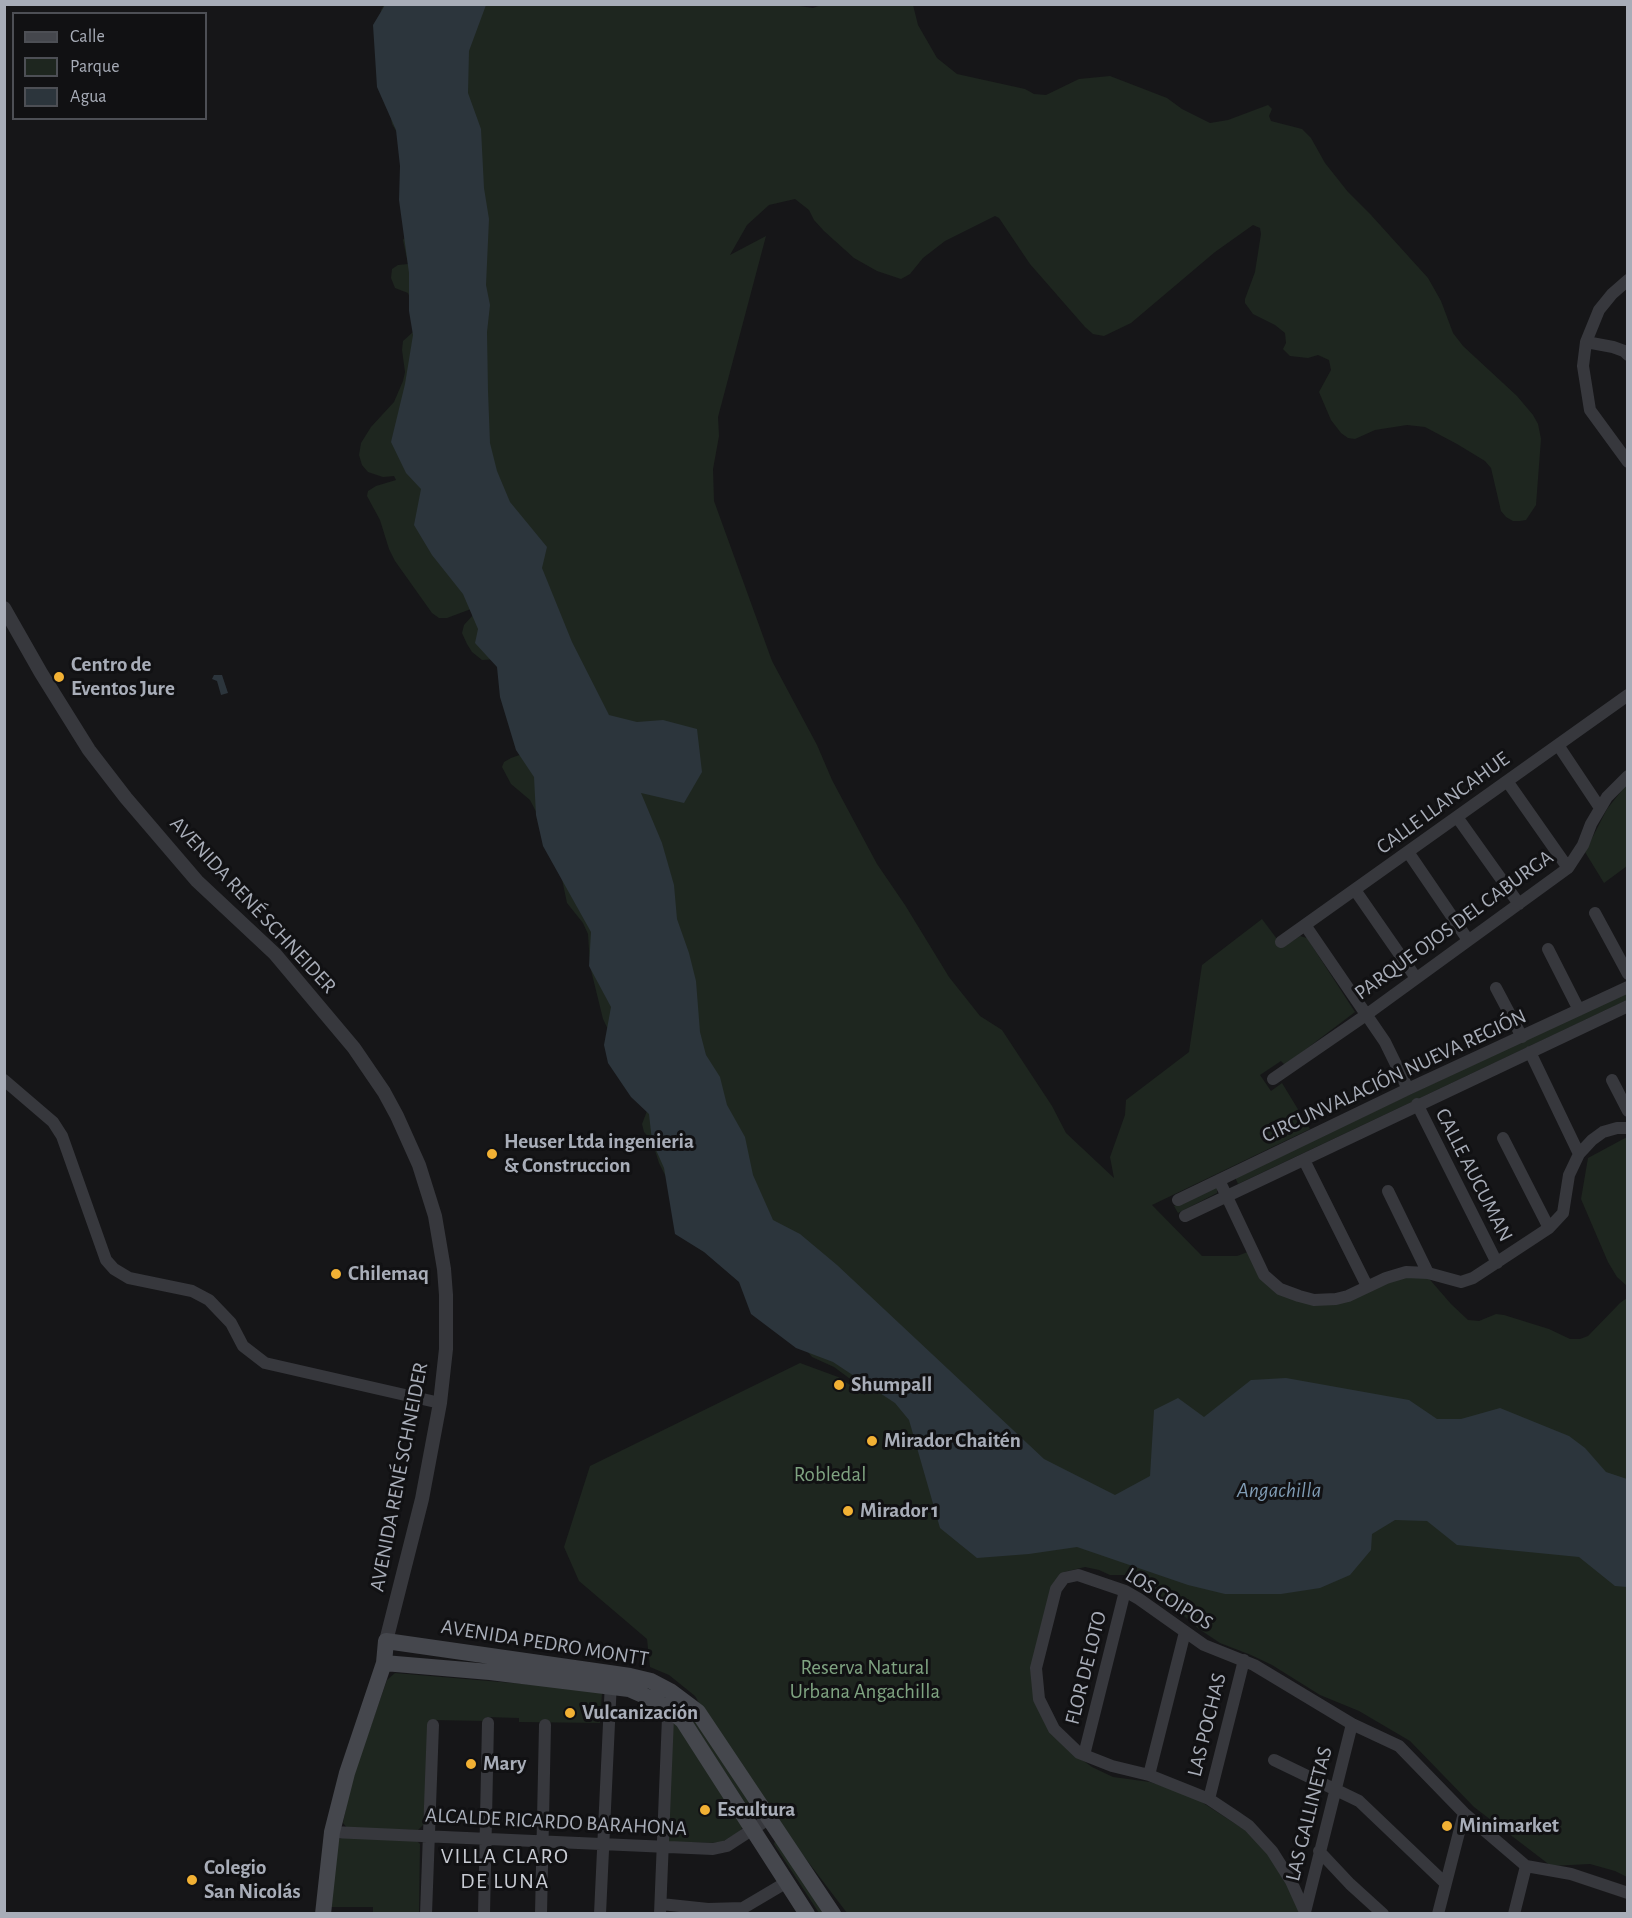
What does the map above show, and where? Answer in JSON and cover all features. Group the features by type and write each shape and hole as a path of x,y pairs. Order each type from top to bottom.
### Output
{"main road":[{"name":"AVENIDA RENÉ SCHNEIDER","path":"324,1914 332,1832 347,1773 384,1663 386,1641"},
{"name":"AVENIDA PEDRO MONTT","path":"386,1641 611,1680 670,1710 683,1721 807,1914"},
{"name":"AVENIDA PEDRO MONTT","path":"384,1663 490,1672 651,1681 670,1691 698,1712 833,1914"}],"street":[{"path":"1626,457 1590,410 1584,366 1586,342 1599,310 1628,280"},
{"path":"1586,342 1612,347 1628,355"},
{"name":"AVENIDA RENÉ SCHNEIDER","path":"4,608 89,750 126,798 197,881 275,954 354,1048 384,1092 419,1165 438,1233 444,1269 447,1322 446,1358 440,1403 413,1537 386,1641"},
{"name":"CALLE LLANCAHUE","path":"1281,942 1628,695"},
{"path":"1558,745 1600,808"},
{"name":"PARQUE OJOS DEL CABURGA","path":"1273,1079 1366,1015 1568,868 1583,845 1591,824 1606,797 1628,776"},
{"path":"1507,781 1568,868"},
{"path":"1457,817 1519,904"},
{"path":"1408,852 1468,940"},
{"path":"1355,890 1416,978"},
{"path":"1595,913 1628,974"},
{"path":"1305,925 1385,1042 1408,1089"},
{"path":"1548,949 1579,1010"},
{"name":"CIRCUNVALACIÓN NUEVA REGIÓN","path":"1178,1200 1408,1089 1628,987"},
{"path":"1496,988 1522,1037"},
{"name":"CIRCUNVALACIÓN NUEVA REGIÓN","path":"1185,1216 1417,1104 1628,1006"},
{"path":"1530,1052 1579,1154"},
{"path":"4,1080 53,1122 62,1136 106,1260 114,1269 129,1278 192,1291 208,1300 231,1323 243,1346 265,1363 440,1403"},
{"path":"1612,1080 1628,1111"},
{"name":"CALLE AUCUMAN","path":"1417,1104 1497,1263"},
{"path":"1219,1180 1264,1275 1280,1289 1314,1300 1348,1296 1367,1286 1406,1272 1428,1274 1461,1282 1473,1278 1549,1228 1563,1213 1569,1176 1579,1154 1603,1132 1628,1128"},
{"path":"1503,1138 1549,1228"},
{"path":"1304,1160 1367,1286"},
{"path":"1388,1191 1428,1274"},
{"name":"LOS COIPOS","path":"1305,1913 1291,1881 1272,1851 1249,1826 1209,1799 1149,1775 1112,1766 1084,1755 1069,1746 1054,1729 1039,1699 1036,1668 1056,1589 1059,1583 1070,1575 1078,1575 1125,1591 1140,1599 1204,1645 1254,1665 1352,1724 1399,1746 1464,1813 1526,1866"},
{"name":"FLOR DE LOTO","path":"1084,1755 1125,1591"},
{"path":"1149,1775 1185,1632"},
{"name":"LAS POCHAS","path":"1209,1799 1244,1660"},
{"path":"600,1914 611,1680"},
{"path":"670,1710 660,1909 743,1908 787,1882"},
{"path":"484,1914 488,1723"},
{"name":"LAS GALLINETAS","path":"1305,1913 1352,1724"},
{"path":"426,1914 427,1835 433,1725"},
{"path":"541,1914 545,1725"},
{"path":"1274,1760 1359,1801 1445,1883"},
{"path":"1438,1914 1464,1813"},
{"name":"ALCALDE RICARDO BARAHONA","path":"332,1832 712,1849 727,1846 770,1818"},
{"path":"1319,1851 1383,1914"},
{"path":"1514,1914 1526,1866 1570,1874 1628,1893"}],"green space":[{"path":"786,4 813,8 824,4 913,5 918,25 937,58 957,74 1025,89 1034,94 1046,95 1079,79 1110,76 1167,98 1182,109 1210,123 1228,120 1268,105 1272,109 1269,116 1271,121 1302,129 1311,138 1325,163 1348,192 1428,278 1441,301 1453,333 1463,346 1517,396 1538,424 1541,439 1536,505 1526,520 1520,521 1513,521 1501,511 1491,468 1485,461 1425,427 1407,425 1375,430 1355,439 1348,438 1331,420 1319,392 1331,370 1329,360 1318,355 1308,358 1290,356 1283,349 1286,343 1285,333 1253,314 1245,303 1255,272 1261,234 1260,228 1253,225 1215,252 1131,323 1104,336 1093,334 1085,327 1030,264 999,218 995,216 945,241 923,258 910,274 901,279 877,271 854,258 824,231 809,210 795,199 769,205 747,225 730,255 766,236 718,417 719,436 713,469 714,501 772,661 877,864 949,977 980,1016 1002,1030 1052,1106 1066,1133 1114,1178 1110,1157 1125,1115 1126,1100 1189,1052 1202,965 1262,919 1283,947 1300,936 1307,938 1355,1012 1285,1065 1281,1061 1260,1075 1271,1091 1282,1083 1310,1129 1152,1205 1202,1256 1237,1256 1253,1250 1265,1272 1286,1289 1335,1300 1391,1277 1425,1274 1468,1320 1479,1321 1496,1314 1504,1315 1549,1329 1570,1339 1588,1336 1627,1298 1627,1877 1590,1864 1551,1866 1474,1807 1410,1741 1359,1711 1320,1695 1272,1665 1220,1643 1199,1629 1148,1585 1124,1575 1110,1575 1085,1567 1064,1572 1037,1668 1047,1714 1077,1756 1092,1767 1113,1777 1150,1782 1194,1797 1251,1834 1269,1853 1300,1907 1299,1913 847,1913 771,1813 724,1746 695,1696 669,1675 650,1667 647,1639 579,1581 564,1547 590,1466 800,1363 838,1377 865,1395 861,1387 834,1367 812,1357 669,1183 652,1141 644,1132 642,1124 647,1111 603,1019 590,966 588,934 583,923 567,903 547,833 530,800 511,784 502,767 504,762 528,752 498,659 482,660 472,652 467,644 462,633 464,625 473,615 471,609 447,618 439,618 432,613 395,561 380,520 367,496 368,491 376,486 396,480 394,476 383,477 368,472 362,465 359,455 361,443 371,427 394,402 403,381 405,372 403,341 421,328 408,293 395,288 391,278 392,269 398,265 408,264 403,240 405,237 399,136 392,124 390,113 381,10 384,5"},
{"path":"1627,784 1627,866 1604,883 1585,852 1607,809"},
{"path":"1627,992 1627,1000 1238,1184 1235,1177"},
{"path":"1627,1137 1627,1286 1617,1277 1608,1262 1581,1199 1588,1158"},
{"path":"1217,1187 1217,1193 1178,1213 1174,1206"},
{"path":"395,1673 595,1690 602,1693 600,1723 519,1722 519,1718 486,1717 485,1721 431,1720 423,1825 418,1830 347,1828 343,1823 351,1782 387,1680"},
{"path":"629,1681 694,1716 752,1806 749,1809 697,1729"},
{"path":"675,1720 743,1824 741,1831 720,1843 665,1842 669,1722"},
{"path":"344,1837 415,1839 420,1844 419,1913 373,1913 373,1907 330,1907 335,1841"},
{"path":"775,1841 828,1913 819,1913 774,1844"}],"water":[{"name":"Angachilla","path":"385,5 486,5 469,51 468,93 481,129 484,188 489,219 486,285 490,305 487,332 490,443 497,471 510,502 547,547 542,568 572,642 609,715 637,722 663,720 697,729 702,772 684,803 641,793 662,843 674,885 677,919 696,981 700,1032 706,1055 720,1077 727,1105 745,1137 753,1175 773,1220 800,1234 837,1265 1044,1459 1115,1495 1150,1476 1154,1410 1178,1398 1204,1417 1251,1380 1286,1378 1409,1400 1437,1419 1461,1419 1500,1408 1569,1436 1585,1448 1606,1472 1627,1479 1627,1587 1615,1586 1579,1557 1457,1545 1427,1521 1395,1520 1372,1534 1371,1550 1350,1575 1320,1588 1281,1594 1225,1594 1188,1585 1077,1547 977,1558 940,1528 909,1420 895,1403 833,1362 796,1348 751,1314 739,1282 704,1252 675,1234 664,1168 652,1141 649,1114 631,1097 608,1063 604,1045 611,1007 589,966 591,932 543,846 536,815 534,777 516,750 500,697 497,667 475,643 478,629 463,594 432,555 414,525 421,489 406,473 391,442 405,384 413,335 409,311 409,273 399,200 400,166 396,130 377,87 373,25"},
{"path":"214,675 222,675 228,693 221,695 217,681 212,679"}],"place":[{"name":"Centro de Eventos Jure","path":"59,677"},
{"name":"Heuser Ltda ingenieria & Construccion","path":"492,1154"},
{"name":"Chilemaq","path":"336,1274"},
{"name":"Shumpall","path":"839,1385"},
{"name":"Mirador Chaitén","path":"872,1441"},
{"name":"Mirador 1","path":"848,1511"},
{"name":"Vulcanización","path":"570,1713"},
{"name":"Mary","path":"471,1764"},
{"name":"Escultura","path":"705,1810"},
{"name":"Minimarket","path":"1447,1826"},
{"name":"Colegio San Nicolás","path":"192,1880"}],"district":[{"name":"VILLA CLARO DE LUNA","path":"505,1868"}],"park label":[{"name":"Robledal","path":"830,1475"},
{"name":"Reserva Natural Urbana Angachilla","path":"865,1680"}]}
